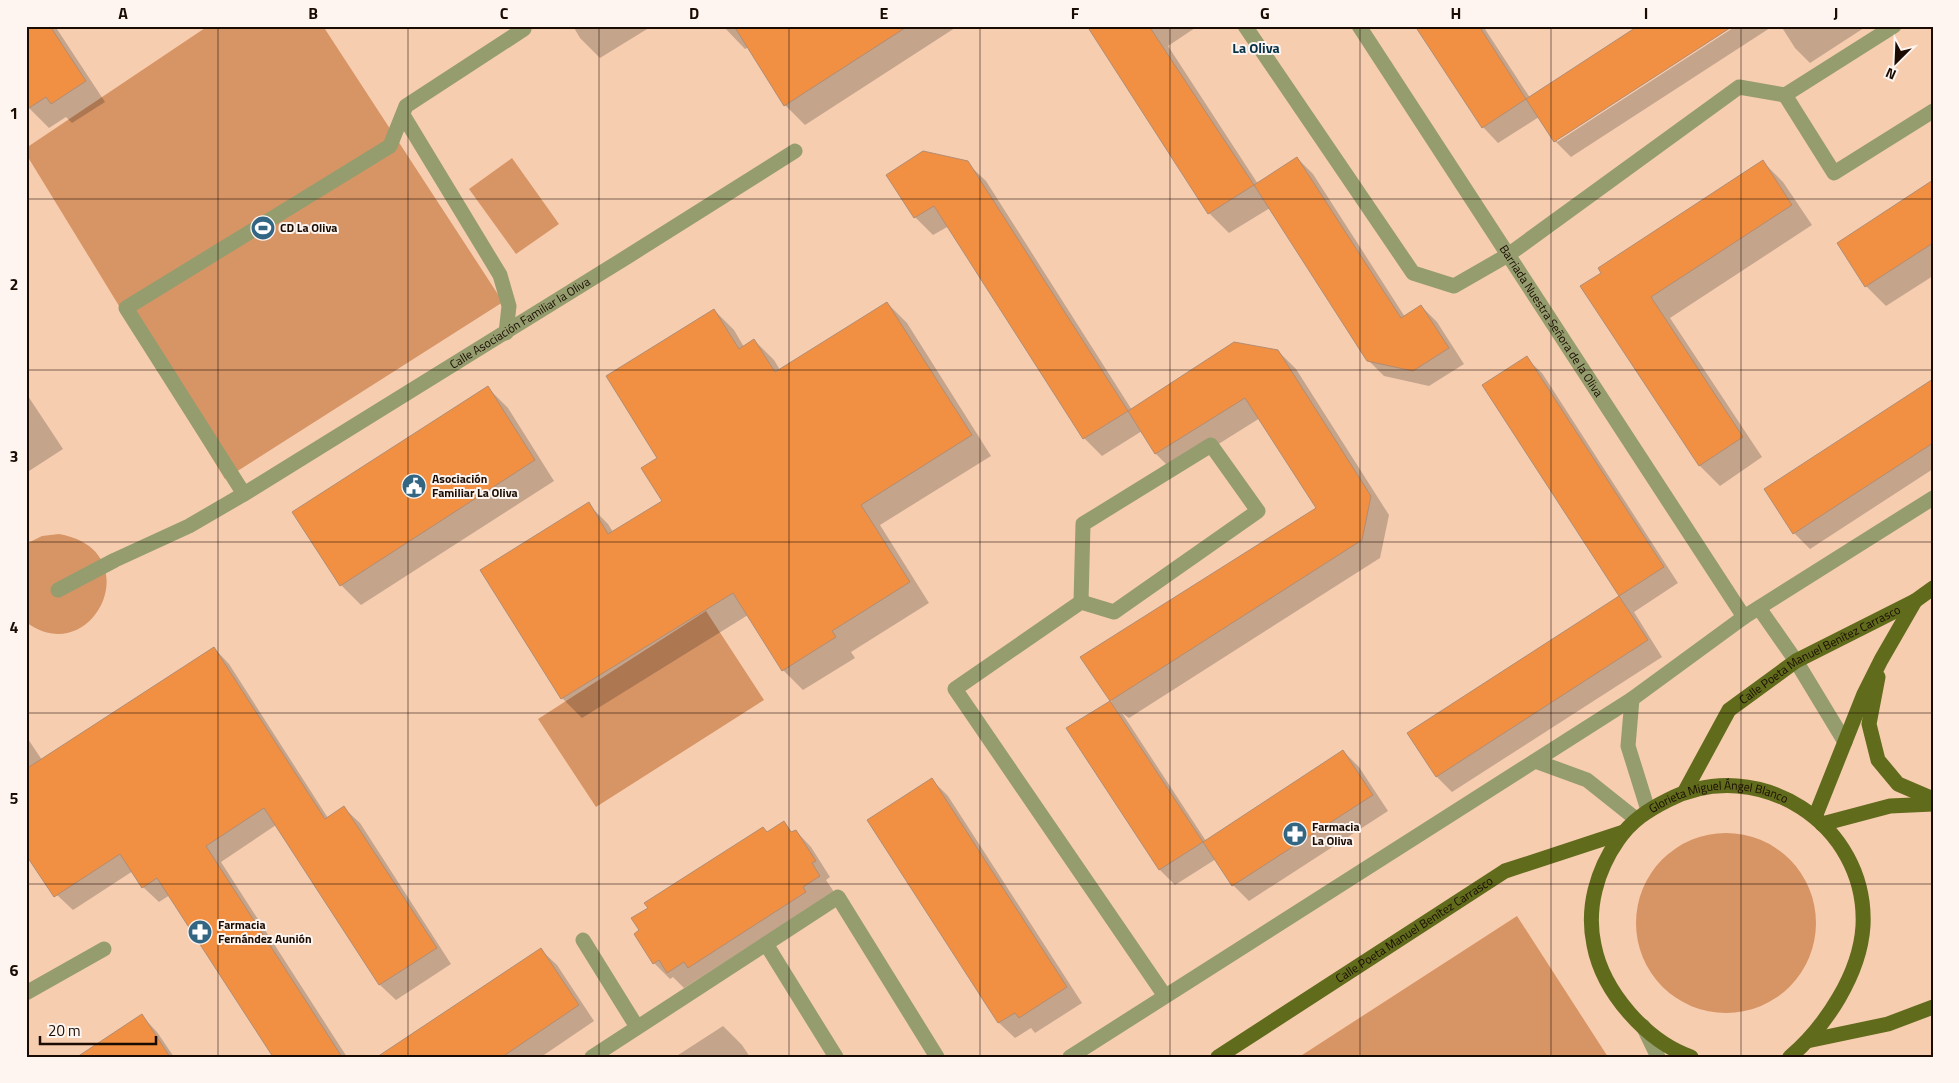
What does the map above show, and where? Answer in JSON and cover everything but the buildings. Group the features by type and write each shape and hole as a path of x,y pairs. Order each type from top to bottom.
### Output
{"main road":[{"name":"Calle Poeta Manuel Benítez Carrasco","path":"1685,791 1729,710 1796,661 1915,602 1933,588"},
{"name":"Calle Poeta Manuel Benítez Carrasco","path":"1819,821 1845,742 1864,694 1881,660 1915,602"},
{"path":"1881,660 1869,724 1878,760 1898,784 1933,799"},
{"name":"Glorieta Miguel Ángel Blanco","path":"1691,1057 1660,1040 1642,1025 1624,1009 1610,989 1600,968 1593,944 1593,897 1600,874 1610,852 1636,819 1648,810 1685,791 1728,785 1749,786 1770,792 1789,800 1819,821 1842,849 1856,878 1860,894 1863,925 1858,957 1846,986 1807,1041 1790,1057"},
{"path":"1819,821 1890,806 1933,804"},
{"name":"Calle Poeta Manuel Benítez Carrasco","path":"1218,1057 1504,871 1624,832"},
{"path":"1807,1041 1888,1024 1933,1007"}],"street":[{"path":"244,494 126,308 390,146 404,110 524,29 522,26"},
{"path":"1245,26 1413,273 1454,286 1508,255 1739,88 1785,95 1894,26"},
{"name":"Barriada Nuestra Señora de la Oliva","path":"1359,26 1744,617"},
{"path":"1785,95 1834,173 1933,111"},
{"path":"404,110 500,276 509,306 506,333"},
{"name":"Calle Asociación Familiar la Oliva","path":"58,590 115,560 189,526 244,494 506,333 795,151"},
{"path":"1211,445 1258,511 1114,612 1081,602 1083,524 1211,445"},
{"path":"1070,1057 1632,699 1744,617 1933,498"},
{"path":"1081,602 955,689 1165,996"},
{"path":"1759,608 1796,661 1845,742"},
{"path":"1632,699 1628,746 1648,810"},
{"path":"1535,761 1587,780 1636,819"},
{"path":"592,1057 838,897 937,1057"},
{"path":"583,940 637,1027"},
{"path":"766,944 836,1057"},
{"path":"26,992 104,949"},
{"path":"1642,1025 1658,1057"}],"shaded area":[{"name":"CD La Oliva","path":"208,26 323,26 503,302 225,479 26,154 26,148"},
{"path":"512,158 559,224 516,254 469,189"},
{"path":"59,534 87,544 102,562 107,582 102,603 90,620 72,632 50,633 26,622 26,544 42,536"},
{"path":"706,611 764,700 596,807 538,719"},
{"path":"1726,833 1760,840 1776,848 1795,866 1801,873 1812,897 1816,923 1809,957 1801,973 1783,992 1776,998 1752,1009 1726,1013 1692,1006 1676,998 1657,980 1651,973 1640,949 1636,923 1643,889 1651,873 1669,854 1676,848 1700,837"},
{"path":"1517,916 1608,1057 1299,1057"}],"place":[{"name":"CD La Oliva","path":"263,228"},
{"name":"Asociación Familiar La Oliva","path":"414,486"},
{"name":"Farmacia La Oliva","path":"1295,834"},
{"name":"Farmacia Fernández Aunión","path":"200,932"}],"district":[{"name":"La Oliva","path":"1256,48"}]}
